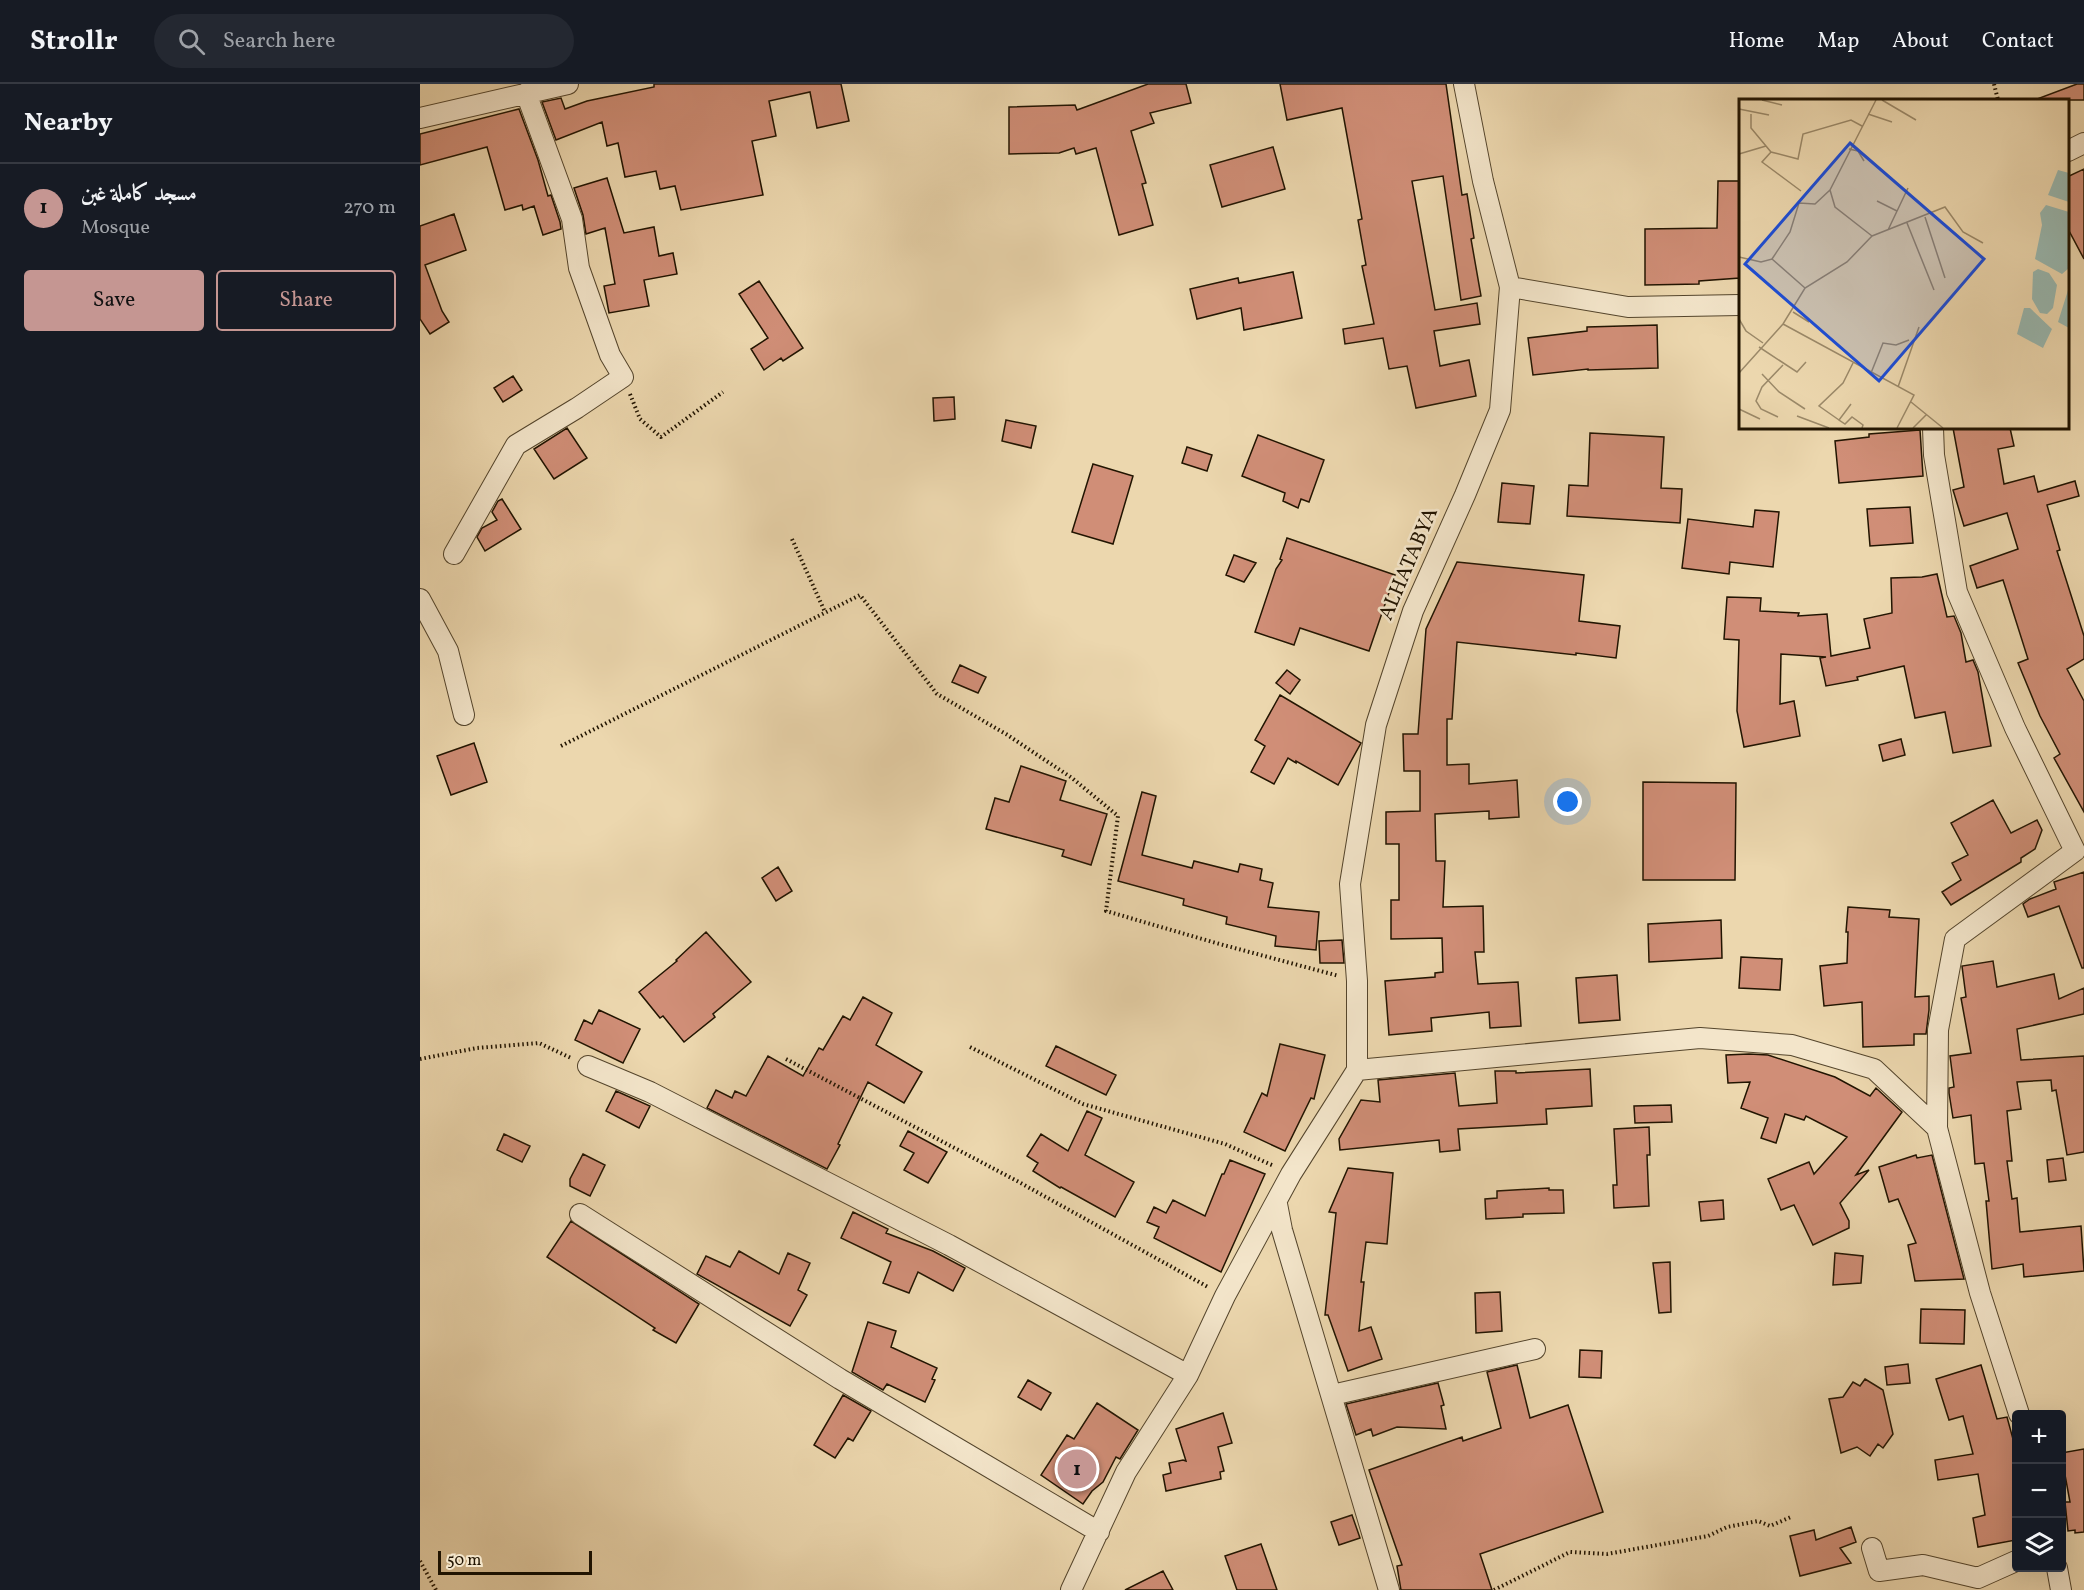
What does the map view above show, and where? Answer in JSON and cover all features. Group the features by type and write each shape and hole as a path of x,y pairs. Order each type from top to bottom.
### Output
{"street":[{"path":"420,118 568,84"},
{"name":"ALHATABYA","path":"1357,1070 1357,981 1350,884 1376,725 1413,611 1466,495 1500,410 1510,287 1483,181 1464,84"},
{"path":"454,554 516,445 623,377 610,355 579,268 572,219 526,93"},
{"path":"2069,150 2084,143"},
{"path":"1510,287 1628,307 1739,305"},
{"path":"1933,429 1934,455 1957,592 2014,728 2074,851 1954,939 1938,1030 1937,1128 1980,1293 2018,1410"},
{"path":"420,599 448,651 464,715"},
{"path":"1071,1590 1126,1472 1188,1375 1225,1296 1291,1174 1357,1070 1700,1038 1792,1046 1874,1069 1937,1128"},
{"path":"588,1066 650,1092 948,1245 1188,1375"},
{"path":"1276,1204 1389,1590"},
{"path":"580,1214 840,1379 1098,1532"},
{"path":"1332,1395 1535,1349"},
{"path":"1872,1548 1879,1570 1923,1565 1978,1578 2012,1563"},
{"path":"2057,1572 2061,1590"}],"path":[{"path":"1994,84 1998,99"},
{"path":"623,377 640,419 661,436 723,392"},
{"path":"792,539 825,612"},
{"path":"561,746 860,595 937,694 1006,734 1072,778 1118,816 1106,910 1216,943 1357,981"},
{"path":"420,1059 477,1048 539,1043 588,1066"},
{"path":"970,1047 1083,1104 1226,1143 1291,1174"},
{"path":"786,1059 1026,1186 1225,1296"},
{"path":"1494,1590 1570,1552 1607,1554 1708,1536 1726,1527 1758,1521 1770,1526 1791,1517"},
{"path":"420,1561 436,1590"}],"building":[{"path":"654,84 841,84 849,121 817,128 810,92 769,101 776,136 752,141 763,195 681,210 675,186 660,189 656,171 625,177 618,143 607,146 602,122 556,140 542,102 561,98 565,109 587,101 654,87"},
{"path":"1148,84 1186,84 1191,103 1150,113 1154,123 1131,131 1146,183 1142,184 1153,225 1119,235 1096,148 1076,154 1074,148 1059,153 1009,154 1009,107 1075,105 1077,110"},
{"path":"1280,84 1446,84 1462,195 1467,194 1474,238 1471,239 1481,296 1461,300 1443,176 1412,181 1435,310 1477,303 1480,324 1434,331 1440,366 1469,360 1476,396 1416,408 1407,366 1389,369 1383,338 1345,344 1343,329 1374,324 1362,266 1366,265 1358,220 1362,219 1342,108 1287,120"},
{"path":"2077,84 2084,84 2084,100 2037,99"},
{"path":"519,109 538,160 548,196 551,195 560,222 561,229 543,235 534,206 523,210 522,205 505,210 487,147 420,165 420,134"},
{"path":"1273,147 1285,189 1222,207 1210,165"},
{"path":"2084,169 2084,259 2069,231 2069,176"},
{"path":"607,178 624,233 654,227 659,256 673,253 677,274 644,280 649,306 609,313 604,286 615,284 605,228 586,234 583,215 574,188"},
{"path":"1718,181 1739,181 1739,278 1699,281 1699,284 1645,285 1645,229 1717,228"},
{"path":"454,214 466,250 425,265 442,311 449,322 430,334 420,319 420,226"},
{"path":"1293,272 1302,318 1244,330 1241,308 1197,319 1190,289 1238,278 1239,283"},
{"path":"759,281 803,348 783,361 781,358 764,370 751,349 768,338 739,294"},
{"path":"1657,325 1658,368 1588,369 1533,375 1528,338 1587,331 1587,327"},
{"path":"513,376 522,390 503,402 494,388"},
{"path":"954,397 955,419 934,421 933,398"},
{"path":"1006,420 1036,426 1031,448 1002,441"},
{"path":"567,428 587,458 554,479 534,449"},
{"path":"1953,429 2010,429 2014,446 1998,449 2004,484 2034,476 2038,492 2075,481 2079,496 2047,505 2060,550 2057,551 2084,636 2084,659 2067,669 2084,701 2084,812 2054,758 2060,754 2040,716 2018,663 2028,659 2003,580 1977,588 1970,566 2018,549 2007,513 1964,526 1953,490 1964,487"},
{"path":"1920,430 1923,476 1839,483 1835,441 1869,437 1869,434"},
{"path":"1590,433 1664,437 1661,488 1682,489 1680,523 1567,516 1569,485 1588,486"},
{"path":"1258,435 1324,460 1309,502 1301,499 1298,508 1283,501 1285,493 1242,476"},
{"path":"1187,447 1212,455 1207,471 1182,463"},
{"path":"1093,464 1133,476 1113,544 1072,532"},
{"path":"1502,483 1534,486 1530,524 1498,522"},
{"path":"502,499 521,529 485,551 477,537 482,528 497,520 492,512 498,501"},
{"path":"1910,507 1913,543 1870,546 1867,509"},
{"path":"1755,510 1779,512 1773,567 1730,562 1729,574 1682,568 1688,519 1753,527"},
{"path":"1287,538 1395,575 1369,651 1300,628 1294,645 1255,632 1276,569 1282,560 1280,559"},
{"path":"1234,555 1256,563 1244,582 1226,575"},
{"path":"1457,562 1584,575 1579,621 1620,626 1616,658 1457,642 1452,719 1447,719 1447,765 1469,764 1469,784 1517,780 1519,817 1489,819 1489,811 1435,814 1436,861 1445,861 1443,907 1483,906 1484,952 1475,952 1478,984 1518,982 1521,1026 1490,1028 1489,1012 1431,1018 1432,1031 1389,1035 1385,981 1435,977 1435,973 1443,972 1442,938 1391,939 1391,900 1399,900 1399,844 1386,844 1386,812 1420,811 1420,771 1404,771 1403,734 1418,734 1426,629"},
{"path":"1937,574 1947,617 1954,616 1961,633 1966,662 1973,660 1978,672 1991,746 1953,753 1945,712 1915,718 1904,666 1857,677 1858,680 1826,686 1820,658 1826,657 1781,654 1780,704 1794,701 1800,736 1744,747 1737,711 1739,640 1724,639 1727,597 1761,598 1760,611 1799,613 1798,616 1827,614 1831,656 1870,648 1864,619 1892,613 1891,578"},
{"path":"960,665 986,677 978,693 952,682"},
{"path":"1287,670 1300,680 1290,694 1276,683"},
{"path":"1280,695 1361,743 1338,785 1288,758 1274,784 1251,772 1265,746 1255,740"},
{"path":"1901,739 1905,755 1883,761 1879,745"},
{"path":"474,743 487,782 451,795 437,756"},
{"path":"1021,766 1066,781 1060,800 1107,814 1091,865 1062,856 1064,850 986,829 995,798 1009,802"},
{"path":"1643,782 1736,783 1735,880 1643,880"},
{"path":"1142,792 1156,796 1142,855 1192,868 1194,861 1238,872 1240,864 1262,869 1260,880 1273,883 1268,907 1319,912 1316,950 1275,946 1276,936 1226,924 1227,917 1183,905 1184,899 1118,881"},
{"path":"1993,800 2011,833 2037,820 2042,830 2035,849 2021,858 2021,862 1951,905 1942,892 1961,880 1952,863 1968,855 1951,823"},
{"path":"778,867 792,891 776,901 762,878"},
{"path":"2084,872 2084,968 2082,968 2059,906 2028,917 2023,904 2056,889 2054,882"},
{"path":"1848,907 1890,910 1889,917 1919,919 1915,997 1929,996 1929,1010 1926,1034 1914,1034 1914,1045 1863,1047 1862,1002 1824,1006 1820,966 1847,963"},
{"path":"1721,920 1722,958 1649,962 1648,924"},
{"path":"706,932 751,982 713,1014 715,1017 684,1042 639,992 677,961"},
{"path":"1342,940 1344,963 1320,963 1319,941"},
{"path":"1741,957 1782,959 1780,990 1739,988"},
{"path":"1993,961 1997,987 2054,974 2059,999 2084,988 2084,1014 2017,1029 2021,1060 2084,1056 2084,1152 2067,1155 2056,1090 2052,1091 2051,1080 2017,1082 2021,1109 2007,1111 2012,1161 2007,1161 2012,1199 2017,1198 2020,1232 2081,1226 2084,1271 2024,1277 2023,1264 1992,1269 1986,1201 1989,1201 1984,1163 1975,1164 1971,1115 1953,1118 1949,1088 1954,1087 1950,1056 1971,1053 1961,998 1966,997 1962,966"},
{"path":"1617,975 1620,1020 1579,1023 1576,978"},
{"path":"863,997 892,1013 876,1045 922,1072 904,1103 868,1082 827,1169 707,1108 716,1090 732,1098 735,1091 746,1096 768,1056 803,1076 819,1048 823,1050 843,1016 850,1020"},
{"path":"599,1010 640,1029 623,1063 575,1040 584,1020 592,1024"},
{"path":"1280,1044 1325,1055 1314,1099 1311,1098 1285,1151 1244,1132 1262,1093 1267,1096"},
{"path":"1056,1046 1116,1075 1106,1095 1046,1066"},
{"path":"1726,1055 1768,1055 1835,1077 1870,1096 1876,1088 1902,1112 1856,1175 1869,1170 1840,1203 1849,1221 1849,1228 1813,1245 1794,1205 1781,1210 1768,1179 1809,1162 1814,1174 1847,1137 1806,1116 1804,1120 1785,1114 1776,1143 1761,1138 1768,1118 1741,1108 1750,1082 1728,1083"},
{"path":"1590,1069 1592,1106 1546,1109 1547,1124 1458,1129 1460,1150 1440,1152 1439,1140 1340,1150 1339,1139 1361,1100 1380,1102 1378,1080 1455,1073 1459,1106 1497,1103 1495,1071 1516,1071 1516,1073"},
{"path":"616,1091 650,1106 639,1128 606,1111"},
{"path":"1671,1105 1672,1122 1635,1123 1634,1106"},
{"path":"1087,1111 1102,1118 1085,1155 1134,1182 1115,1217 1033,1171 1038,1163 1027,1156 1041,1134 1068,1151"},
{"path":"1649,1127 1650,1155 1647,1155 1649,1206 1614,1208 1613,1185 1617,1185 1614,1129"},
{"path":"908,1131 947,1152 928,1183 904,1170 914,1153 900,1146"},
{"path":"504,1134 530,1146 522,1162 497,1150"},
{"path":"583,1154 605,1165 590,1196 570,1186 570,1179"},
{"path":"1916,1155 1917,1158 1932,1155 1964,1279 1915,1281 1908,1245 1916,1243 1898,1199 1889,1202 1879,1167"},
{"path":"2063,1158 2066,1180 2049,1182 2047,1160"},
{"path":"1230,1160 1265,1174 1221,1272 1154,1238 1159,1227 1147,1222 1154,1207 1166,1213 1173,1200 1205,1216"},
{"path":"1348,1168 1393,1173 1387,1244 1366,1242 1361,1282 1364,1282 1359,1331 1371,1327 1382,1359 1348,1371 1328,1315 1325,1315 1336,1213 1329,1212"},
{"path":"1549,1188 1549,1190 1563,1190 1564,1213 1523,1214 1523,1217 1486,1219 1485,1199 1497,1198 1497,1191"},
{"path":"1723,1200 1724,1219 1701,1221 1699,1202"},
{"path":"853,1212 888,1229 886,1233 933,1251 965,1268 953,1291 918,1272 909,1293 883,1283 891,1262 841,1238"},
{"path":"571,1221 699,1304 676,1343 653,1330 655,1328 547,1257"},
{"path":"739,1251 779,1274 788,1253 810,1263 798,1290 807,1295 790,1326 697,1274 706,1256 730,1267"},
{"path":"1835,1253 1863,1256 1861,1283 1833,1285"},
{"path":"1670,1262 1671,1312 1659,1313 1653,1263"},
{"path":"1500,1292 1502,1331 1476,1333 1475,1293"},
{"path":"1921,1309 1965,1310 1964,1344 1920,1343"},
{"path":"868,1322 896,1331 891,1347 937,1368 932,1379 935,1380 925,1402 887,1384 883,1390 852,1372"},
{"path":"1580,1350 1602,1351 1601,1378 1579,1377"},
{"path":"1908,1364 1910,1383 1887,1385 1885,1367"},
{"path":"1517,1365 1530,1418 1568,1405 1603,1512 1480,1554 1492,1590 1401,1590 1397,1566 1402,1565 1369,1470 1462,1437 1463,1441 1501,1428 1487,1372"},
{"path":"1981,1365 1997,1419 2007,1417 2012,1435 2012,1541 1978,1547 1973,1518 1985,1515 1978,1474 1938,1480 1935,1460 1973,1454 1963,1416 1949,1420 1936,1379"},
{"path":"1865,1379 1883,1390 1893,1434 1883,1448 1878,1444 1870,1456 1857,1447 1841,1453 1829,1399 1843,1397 1853,1382 1860,1386"},
{"path":"1028,1380 1051,1393 1041,1410 1018,1397"},
{"path":"1438,1383 1444,1405 1441,1406 1446,1429 1397,1427 1373,1436 1371,1429 1356,1435 1346,1404"},
{"path":"843,1395 871,1411 853,1441 848,1438 835,1458 814,1445"},
{"path":"1097,1403 1138,1430 1120,1459 1116,1457 1103,1482 1092,1491 1083,1504 1041,1475 1067,1435 1074,1439"},
{"path":"1223,1413 1232,1443 1218,1447 1224,1471 1220,1472 1221,1479 1166,1491 1163,1475 1171,1473 1169,1463 1186,1461 1176,1429"},
{"path":"2084,1449 2084,1532 2068,1531 2066,1502 2070,1502 2066,1480 2066,1452"},
{"path":"1352,1515 1360,1538 1339,1545 1331,1522"},
{"path":"1851,1527 1856,1542 1840,1548 1851,1563 1800,1576 1790,1536 1814,1530 1816,1540"},
{"path":"1261,1544 1277,1590 1237,1590 1225,1556"},
{"path":"1163,1571 1173,1590 1125,1590"}],"place":[{"name":"مسجد كاملة غبن","path":"1077,1469"}]}
